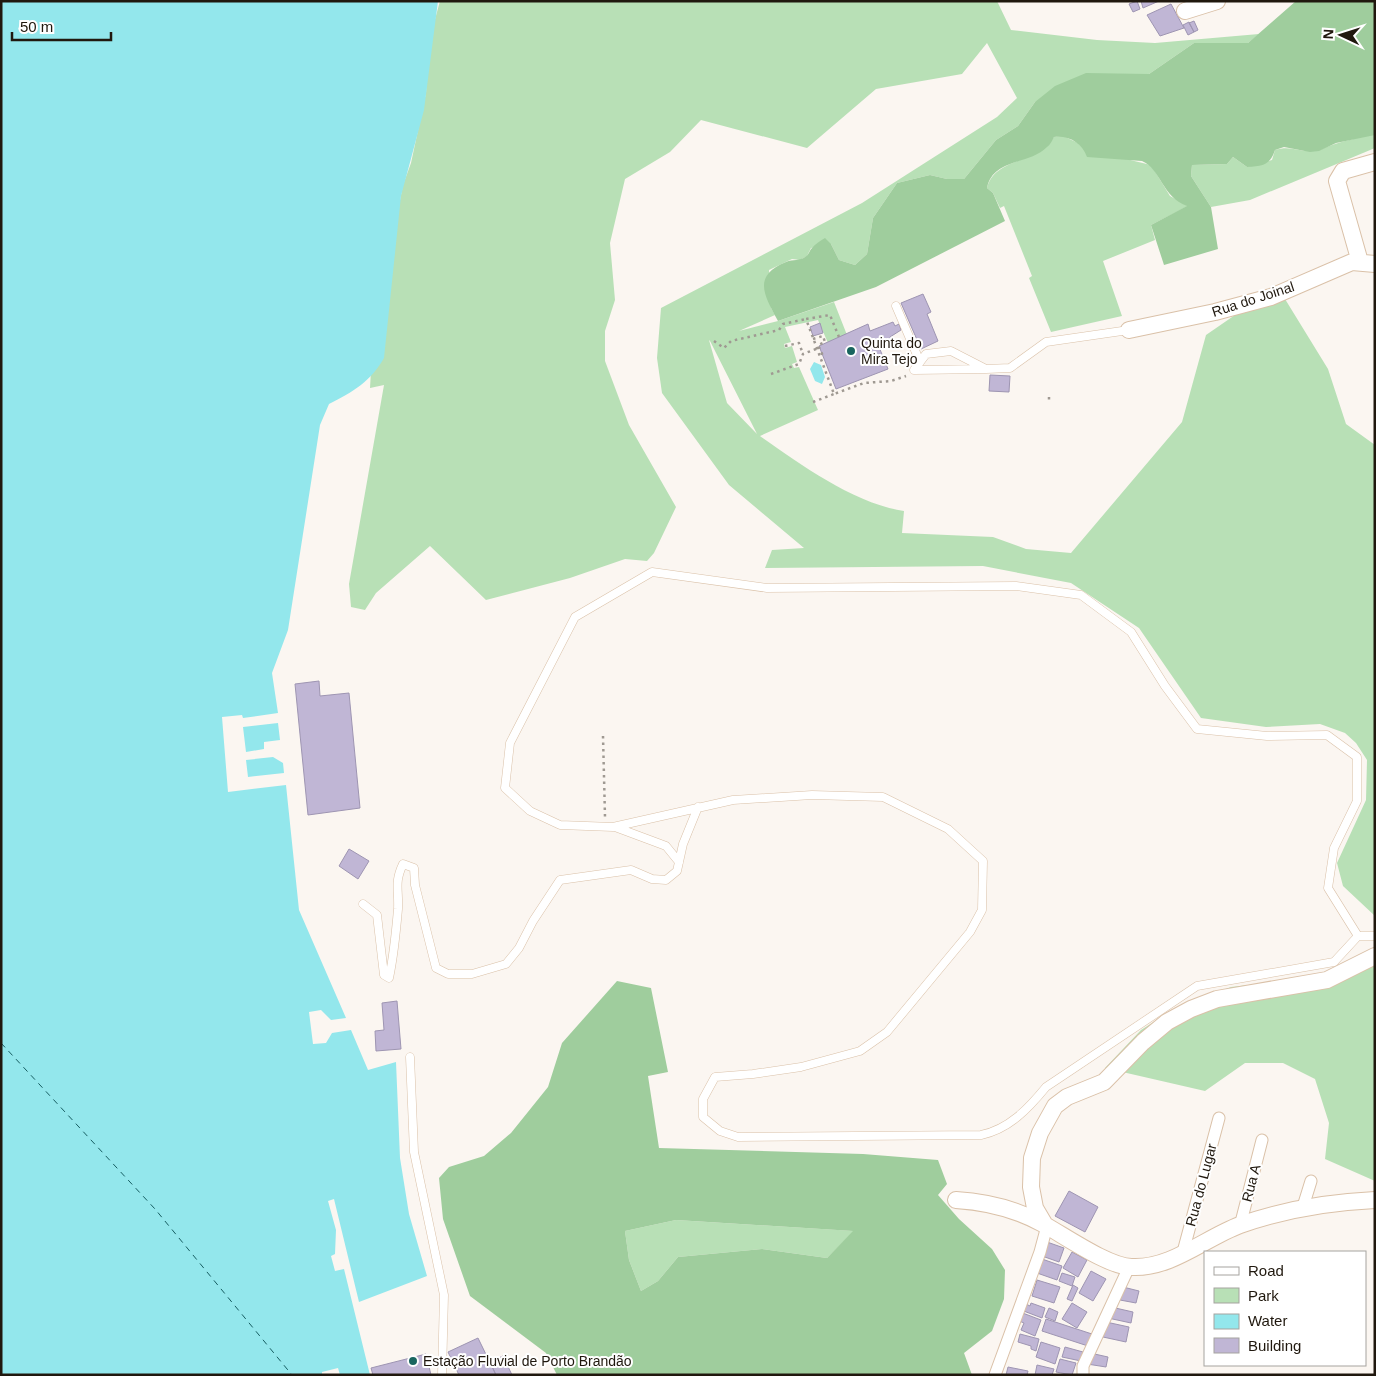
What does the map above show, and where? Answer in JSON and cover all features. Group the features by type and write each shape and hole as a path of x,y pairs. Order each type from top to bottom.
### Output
{"street":[{"path":"1185,12 1217,1"},
{"path":"1367,263 1337,181 1343,171 1375,162"},
{"name":"Rua do Joinal","path":"1129,330 1215,312 1271,296 1352,262 1367,263"},
{"path":"995,1375 1040,1252 1046,1225 1034,1208 1031,1187 1032,1158 1040,1133 1055,1106 1067,1097 1104,1082 1161,1027 1191,1009 1217,999 1327,980 1375,956"},
{"name":"Rua do Lugar","path":"1183,1252 1219,1118"},
{"name":"Rua A","path":"1240,1226 1262,1140"},
{"path":"1302,1210 1311,1181"},
{"path":"956,1200 978,1201 1002,1206 1046,1225 1116,1264 1129,1268 1155,1265 1240,1226 1302,1210 1345,1202 1375,1200"},
{"path":"1083,1375 1083,1366 1129,1268"}],"lane":[{"path":"896,306 920,362"},
{"path":"986,369 951,351 926,354 914,370 986,369 1010,368 1046,342 1129,330"},
{"path":"1358,936 1328,888 1334,848 1357,801 1357,757 1327,734 1267,736 1197,729 1165,686 1131,632 1081,595 1016,586 767,588 652,572 575,617 510,743 505,788 530,812 560,825 614,827 698,807 743,799 812,796 883,797 948,829 982,861 982,910 970,932 888,1032 860,1051 809,1064 754,1074 715,1077 703,1099 704,1116 720,1131 738,1138 981,1135 998,1131 1029,1108 1046,1088 1197,986 1334,962 1358,936 1375,936"},
{"path":"363,904 378,915 384,976 389,978 395,950 397,915 396,877 403,864 414,868 415,885 436,968 448,974 472,974 506,964 519,948 533,921 560,880 632,870 652,879 666,880 677,871 683,844 698,807"},
{"path":"614,827 666,846 679,862"},
{"path":"410,1058 414,1152 418,1180 444,1295 442,1375"}],"path":[{"path":"714,341 724,348 731,341 780,330 782,324 830,315 839,337"},
{"path":"806,319 834,394"},
{"path":"813,339 823,336 826,342 818,345 823,356"},
{"path":"771,374 799,364 803,354 799,343 784,346"},
{"path":"803,354 816,349"},
{"path":"813,402 864,384 892,381 910,374"},
{"path":"1049,397 1049,402"},
{"path":"603,736 605,818"}],"green space":[{"path":"440,1 997,1 1011,30 1097,40 1155,43 1259,34 1248,43 1194,43 1149,74 1035,102 1018,126 996,140 964,179 947,179 930,175 897,183 873,218 867,254 855,265 839,260 831,244 811,248 807,256 800,260 792,259 769,270 771,308 775,315 739,331 778,321 834,302 847,335 828,343 818,320 785,327 791,342 784,344 785,348 792,346 797,362 792,364 794,368 799,367 818,410 760,436 847,491 885,507 904,511 902,533 993,537 1026,549 1071,553 1182,422 1206,335 1277,286 1328,369 1346,424 1375,445 1375,916 1343,886 1337,863 1366,800 1367,760 1356,743 1345,733 1320,724 1266,727 1201,718 1139,628 1071,583 983,566 765,568 772,550 804,548 729,485 662,393 657,358 661,308 862,203 997,117 1017,98 987,43 962,74 876,89 807,148 701,120 670,152 625,179 610,243 615,300 605,331 605,361 629,425 676,507 654,553 647,561 625,559 570,578 486,600 430,546 376,593 365,610 351,607 349,584 384,385 370,388 373,336 403,185 411,163 426,93 428,45","holes":["710,341 757,434 727,403"]},
{"path":"1296,1 1375,1 1375,135 1336,143 1319,151 1310,152 1284,147 1275,150 1268,162 1257,166 1247,167 1233,157 1227,164 1192,165 1191,176 1211,207 1218,249 1164,265 1151,225 1187,206 1172,196 1154,170 1142,161 1087,157 1082,148 1074,141 1065,137 1054,137 1049,145 1040,153 1004,167 991,178 987,188 993,193 1005,221 876,287 778,321 765,295 764,287 768,273 786,262 803,258 815,245 825,238 831,244 839,260 855,265 867,254 873,218 897,183 930,175 947,179 964,179 996,140 1018,126 1035,102 1055,86 1086,73 1149,74 1194,43 1248,43"},
{"path":"1369,134 1375,135 1375,148 1250,200 1211,207 1191,176 1192,165 1227,164 1233,157 1247,167 1272,160 1275,150 1290,148 1316,151"},
{"path":"1063,136 1078,143 1084,149 1151,165 1170,196 1188,206 1151,225 1155,240 1103,261 1122,316 1051,332 1029,278 1032,276 1004,206 1000,208 993,193 987,188 991,178 998,171 1037,152 1054,137"},
{"path":"1375,951 1375,1181 1325,1159 1329,1123 1315,1079 1283,1063 1245,1063 1205,1091 1105,1068 1141,1030 1179,1006 1231,987 1316,977"},
{"path":"617,981 651,988 668,1072 648,1076 659,1148 863,1154 938,1160 947,1184 938,1195 959,1219 992,1249 1005,1270 1004,1299 992,1331 964,1353 972,1375 557,1375 546,1353 470,1296 443,1219 439,1178 449,1167 484,1156 511,1133 548,1087 562,1043","holes":["676,1220 853,1231 827,1258 762,1249 678,1257 658,1281 641,1291 629,1260 625,1231"]},
{"path":"676,1220 854,1231 827,1258 762,1249 678,1257 658,1281 641,1291 629,1260 625,1231"}],"water":[{"path":"1,1 438,1 424,110 401,196 384,358 361,385 329,404 320,425 288,630 272,673 278,713 243,718 242,715 222,717 228,792 286,785 299,910 346,1018 331,1020 321,1010 309,1012 313,1044 326,1043 332,1033 351,1030 368,1070 396,1062 400,1158 409,1214 427,1276 359,1302 334,1199 328,1201 336,1230 335,1254 331,1256 335,1271 344,1269 370,1375 340,1375 338,1368 322,1372 322,1375 1,1375"},
{"path":"814,362 821,365 825,377 822,384 815,381 810,369"},
{"path":"278,723 280,740 264,742 264,749 246,752 243,727"},
{"path":"273,757 283,763 284,773 248,777 246,760"}],"building":[{"path":"1137,1 1140,9 1133,12 1129,4"},
{"path":"1141,1 1159,1 1143,8"},
{"path":"1171,4 1184,28 1160,36 1147,15"},
{"path":"1194,21 1198,30 1194,32 1189,23"},
{"path":"1189,22 1194,32 1188,35 1183,25"},
{"path":"923,294 931,312 927,314 938,341 921,349 901,303"},
{"name":"Quinta do Mira Tejo","path":"893,322 895,326 899,324 901,330 890,337 892,342 879,347 888,369 836,389 819,346 868,324 870,331"},
{"path":"820,323 823,333 813,336 810,327"},
{"path":"990,375 1010,376 1009,392 989,391"},
{"path":"319,681 320,696 349,693 360,808 308,815 295,684"},
{"path":"349,849 369,861 358,879 339,866"},
{"path":"397,1001 401,1049 376,1051 375,1031 384,1030 382,1003"},
{"path":"1069,1191 1098,1207 1085,1232 1055,1216"},
{"path":"1047,1242 1064,1248 1059,1262 1042,1256"},
{"path":"1072,1252 1087,1260 1078,1277 1063,1268"},
{"path":"1042,1259 1062,1266 1057,1280 1037,1273"},
{"path":"1091,1271 1106,1279 1093,1301 1079,1293"},
{"path":"1062,1273 1075,1277 1072,1286 1059,1281"},
{"path":"1037,1280 1060,1287 1054,1303 1032,1296"},
{"path":"1073,1285 1078,1288 1072,1301 1067,1299"},
{"path":"1123,1287 1139,1291 1136,1303 1120,1300"},
{"path":"1024,1303 1030,1306 1031,1303 1045,1308 1042,1318 1021,1310"},
{"path":"1072,1303 1087,1312 1077,1328 1062,1319"},
{"path":"1111,1307 1133,1312 1131,1323 1108,1318"},
{"path":"1049,1308 1058,1312 1055,1321 1045,1317"},
{"path":"1020,1312 1041,1320 1035,1336 1021,1330 1024,1323 1017,1320"},
{"path":"1046,1319 1092,1334 1088,1346 1042,1331"},
{"path":"1106,1322 1129,1327 1126,1342 1103,1337"},
{"path":"1020,1334 1039,1339 1036,1351 1031,1349 1031,1346 1018,1342"},
{"path":"478,1338 496,1375 459,1375 448,1352"},
{"path":"1041,1342 1060,1348 1055,1364 1036,1357"},
{"path":"1065,1347 1083,1352 1081,1361 1062,1357"},
{"path":"1090,1353 1108,1357 1106,1367 1087,1364"},
{"name":"Estação Fluvial de Porto Brandão","path":"426,1354 431,1375 373,1375 371,1368"},
{"path":"503,1356 512,1375 496,1375 490,1362"},
{"path":"1060,1359 1076,1363 1072,1375 1056,1372"},
{"path":"1037,1365 1054,1369 1052,1375 1035,1375"},
{"path":"1008,1367 1028,1371 1027,1375 1006,1375"}],"ferry route":[{"path":"1,1043 155,1209 292,1375"}],"place":[{"name":"Quinta do Mira Tejo","path":"851,351"},
{"name":"Estação Fluvial de Porto Brandão","path":"413,1361"}]}
